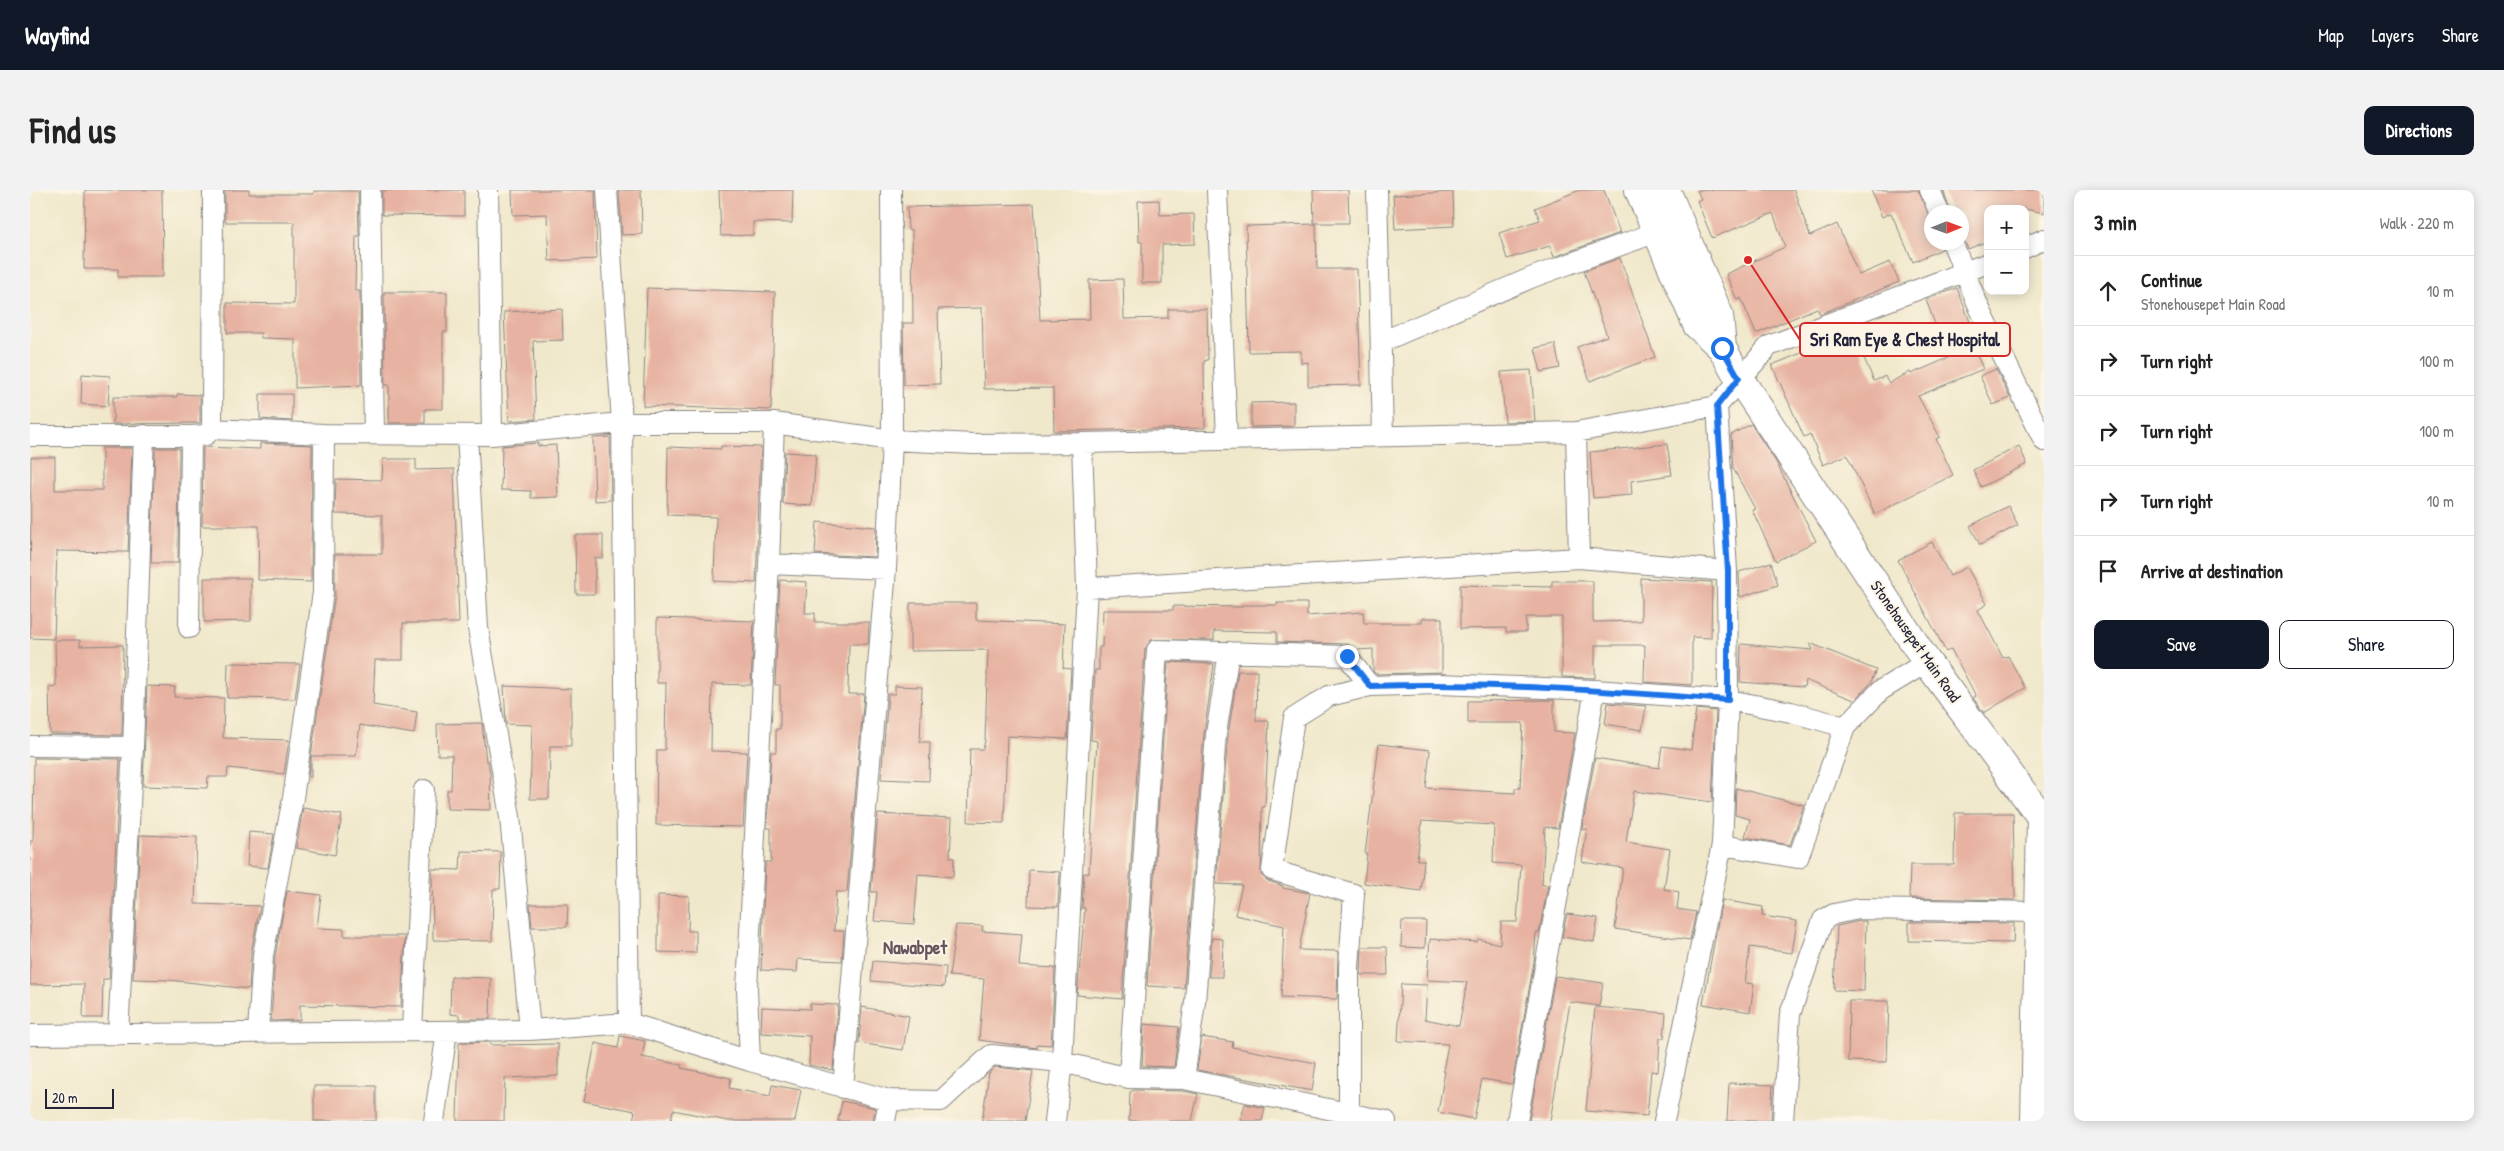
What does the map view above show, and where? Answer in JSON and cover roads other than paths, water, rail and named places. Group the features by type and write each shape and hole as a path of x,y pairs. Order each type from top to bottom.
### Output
{"main road":[{"path":"1639,190 1697,325 1722,348"},
{"name":"Stonehousepet Main Road","path":"1666,190 1719,315 1722,348 1739,378 1927,662 2042,817 2035,1121"}],"street":[{"path":"30,436 191,436 206,435 212,429 213,190"},
{"path":"370,190 374,433"},
{"path":"488,190 492,435"},
{"path":"607,190 622,423 630,1023"},
{"path":"843,1088 886,569 892,440 891,190"},
{"path":"1217,190 1227,440"},
{"path":"1377,190 1383,436"},
{"path":"1930,190 1936,205"},
{"path":"1381,342 1533,277 1656,232"},
{"path":"2029,246 2044,239"},
{"path":"1955,250 1978,307 2044,441"},
{"path":"212,429 324,434 492,435 622,423 774,423 892,440 973,444 1576,432 1717,406 1739,378 1769,346 1984,265"},
{"path":"1664,1121 1722,845 1728,700 1728,571 1717,406"},
{"path":"750,1061 747,1026 747,989 769,564 774,423"},
{"path":"1576,432 1579,558"},
{"path":"258,1032 263,954 293,798 322,592 324,434"},
{"path":"467,434 478,628 510,817 530,1030"},
{"path":"118,1035 134,747 144,435"},
{"path":"189,628 191,436"},
{"path":"1055,1121 1062,1062 1087,588 1082,443"},
{"path":"1087,588 1579,558 1728,571"},
{"path":"769,564 886,569"},
{"path":"1129,1078 1157,650 1347,656 1370,686"},
{"path":"1184,1079 1195,1002 1216,734 1229,652"},
{"path":"1722,845 1798,858 1846,727 1881,690 1927,662"},
{"path":"1349,1117 1349,967 1354,894 1272,870 1294,718 1329,696 1370,686 1438,684 1594,690 1728,700 1791,712 1846,727"},
{"path":"1517,1121 1594,690"},
{"path":"30,746 134,747"},
{"path":"412,1030 424,790"},
{"path":"1783,1121 1790,1014 1823,920 1834,914 1859,909 2039,912"},
{"path":"30,1035 530,1030 630,1023 750,1061 889,1100 941,1101 991,1054 1062,1062 1129,1078 1184,1079 1349,1117 1386,1121"},
{"path":"434,1121 447,1031"},
{"path":"885,1121 889,1100"}],"place":[{"name":"Sri Ram Eye & Chest Hospital","path":"1748,260"}],"district":[{"name":"Nawabpet","path":"915,947"}]}
